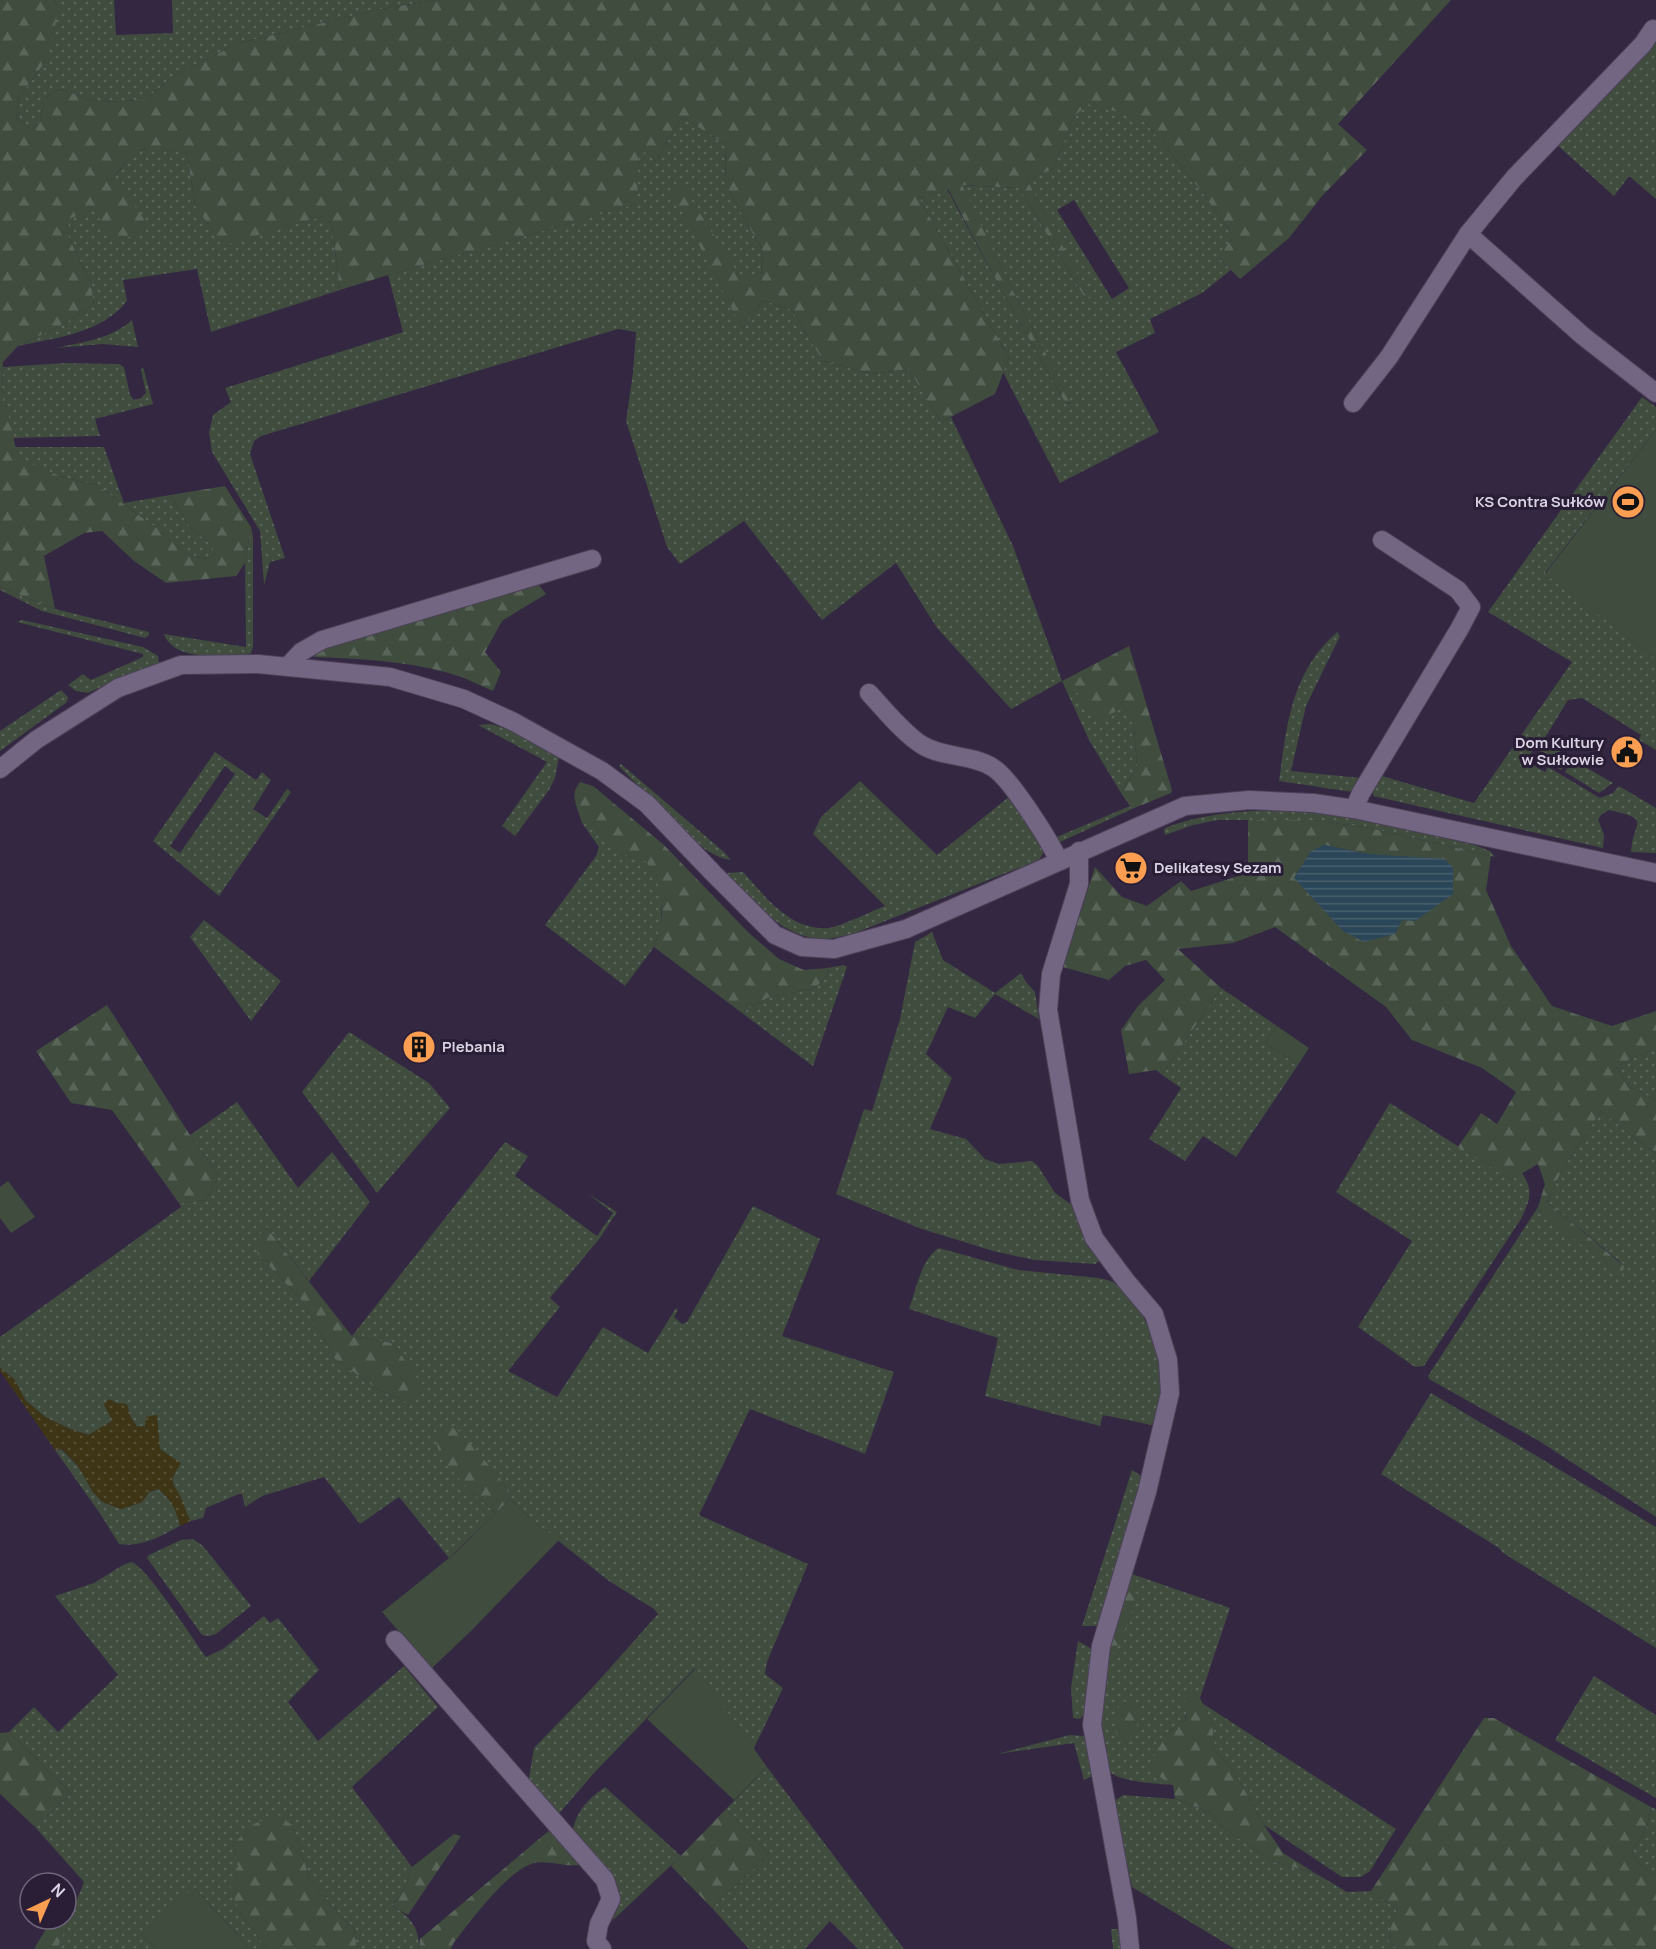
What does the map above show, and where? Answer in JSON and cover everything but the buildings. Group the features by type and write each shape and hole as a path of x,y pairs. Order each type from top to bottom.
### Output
{"street":[{"path":"1353,403 1389,357 1468,234 1514,178 1643,44 1653,29"},
{"path":"1468,234 1583,336 1656,393"},
{"path":"1354,809 1361,793 1471,607 1458,590 1382,540"},
{"path":"288,666 301,652 321,640 592,559"},
{"path":"0,769 36,740 118,688 181,665 258,664 390,677 464,699 514,722 602,771 646,804 775,934 802,947 834,950 906,929 1185,806 1249,800 1313,803 1354,809 1656,873"},
{"path":"869,693 922,746 992,767 1006,779 1052,846 1059,861"},
{"path":"1079,852 1079,885 1051,974 1048,1010 1080,1200 1095,1238 1126,1281 1154,1314 1168,1360 1170,1393 1147,1492 1101,1646 1092,1725 1127,1918 1130,1949"},
{"path":"395,1640 605,1880 611,1899 599,1924 596,1941 602,1949"}],"green space":[{"path":"0,0 55,0 58,10 52,42 45,62 19,98 16,117 31,129 40,122 45,98 60,89 98,102 145,100 174,76 239,43 376,10 435,0 1451,0 1338,124 1367,150 1322,196 1289,238 1240,279 1219,258 1233,236 1202,192 1145,122 1091,103 1075,115 1053,169 1027,180 1090,297 1085,298 1019,188 962,185 1012,289 1071,402 1066,404 1003,293 948,189 919,198 1009,358 995,394 941,422 909,369 872,374 823,361 792,310 763,300 742,329 673,194 681,184 741,278 761,272 763,252 726,185 725,144 682,117 656,161 639,148 637,204 340,290 332,225 323,216 222,246 195,205 187,153 162,148 144,148 130,157 114,177 149,226 142,234 112,241 94,209 69,219 68,236 91,283 94,305 60,326 18,346 3,362 2,387 18,458 62,477 97,485 158,529 184,553 205,559 216,554 210,543 192,530 170,495 225,486 251,527 245,563 236,576 166,583 134,561 102,531 84,533 44,556 55,609 0,587"},
{"path":"55,0 114,0 116,35 173,33 172,0 435,0 376,10 239,43 174,76 145,100 98,102 60,89 45,98 40,122 31,129 16,117 19,98 45,62 58,10"},
{"path":"1656,41 1656,199 1629,176 1614,196 1556,144"},
{"path":"1091,102 1145,122 1202,192 1233,236 1219,258 1231,270 1202,293 1150,319 1155,333 1116,352 1159,432 1060,483 1003,372 1009,358 919,198 947,189 1066,404 1071,403 961,185 1019,188 1085,298 1089,297 1027,180 1053,169 1075,115","holes":["1074,200 1129,288 1112,299 1057,210"]},
{"path":"682,117 725,144 726,185 763,252 761,272 741,279 681,185 742,329 763,300 792,310 823,361 872,374 909,369 941,422 951,417 1013,546 1062,681 1011,709 937,628 896,563 822,620 744,521 680,564 667,547 626,421 636,332 618,329 261,436 254,441 250,454 285,558 270,562 264,585 260,531 212,452 209,433 213,415 231,402 225,388 403,332 388,275 636,204 639,147 656,161"},
{"path":"154,146 187,153 195,205 222,245 323,216 332,225 340,290 211,332 197,269 123,280 127,301 105,320 63,337 18,346 60,326 94,305 91,283 68,236 68,219 94,209 114,177 134,152"},
{"path":"132,320 138,347 103,344 56,348 106,336"},
{"path":"64,363 119,364 124,367 130,395 134,400 146,393 141,370 143,367 153,404 95,419 100,436 13,438 2,387 3,367"},
{"path":"1642,397 1656,407 1656,430 1545,573 1656,659 1656,750 1639,740 1641,735 1582,698 1568,700 1543,741 1569,757 1561,770 1550,763 1553,758 1534,748 1526,761 1545,772 1548,767 1600,798 1613,793 1619,786 1656,808 1656,853 1631,852 1636,819 1609,810 1598,819 1604,835 1603,848 1373,796 1374,787 1382,776 1474,803 1572,662 1488,612"},
{"name":"KS Contra Sułków","path":"1656,430 1656,659 1545,574"},
{"path":"15,447 104,447 124,503 170,495 192,530 210,543 216,554 205,559 184,553 158,529 97,485 62,477 18,459"},
{"path":"251,527 253,537 253,647 251,653 246,656 212,656 188,653 178,649 169,643 164,634 246,647 245,563"},
{"path":"539,585 546,594 502,621 485,652 501,672 493,691 458,676 423,667 369,660 315,657 311,654 313,650"},
{"path":"0,587 55,609 149,632 149,635 145,638 42,611 0,590"},
{"path":"22,620 143,647 158,656 159,664 88,693 76,691 68,685 83,674 91,680 143,657 143,654 17,622"},
{"path":"1337,632 1340,636 1306,706 1291,771 1361,778 1352,792 1279,781 1289,720 1301,682 1322,648"},
{"path":"1129,646 1172,790 1171,793 1132,809 1121,793 1137,766 1134,725 1121,709 1094,721 1078,693 1067,692 1062,681"},
{"path":"61,690 68,697 67,702 0,751 0,731"},
{"path":"1067,692 1078,693 1122,708 1134,725 1137,766 1121,793 1089,740"},
{"path":"490,724 506,728 559,757 555,778 549,790 515,836 502,826 547,762 478,725"},
{"path":"215,752 256,780 262,772 271,780 253,809 267,818 287,789 291,792 219,896 153,841","holes":["225,766 235,774 180,853 170,846"]},
{"path":"1573,760 1613,783 1599,793 1565,772"},
{"path":"621,764 731,860 709,852 699,845 619,766"},
{"path":"860,781 937,855 1010,796 1046,848 1039,860 850,935 818,939 791,931 767,914 725,873 743,872 780,911 802,924 815,927 834,927 885,906 813,834 821,817"},
{"path":"580,782 593,786 664,845 749,933 779,959 804,970 827,968 828,975 815,988 767,998 742,1013 654,947 661,923 662,903 653,873 646,861 621,851 596,830 582,814 574,797"},
{"path":"575,802 586,819 628,856 646,861 659,883 662,901 661,925 654,947 625,986 545,925 596,856 599,847 582,823"},
{"path":"1130,806 1132,809 1058,843 1052,839"},
{"path":"1271,810 1328,814 1406,829 1475,845 1490,851 1495,857 1370,828 1314,820 1218,820 1193,825 1165,835 1164,831 1165,828 1179,823 1205,817"},
{"path":"1248,820 1314,820 1370,828 1491,856 1486,890 1511,946 1552,1006 1612,1026 1656,1011 1656,1048 1616,1066 1628,1086 1656,1100 1656,1154 1601,1111 1562,1170 1547,1202 1624,1266 1622,1277 1540,1212 1538,1207 1545,1184 1538,1164 1511,1180 1458,1147 1481,1113 1497,1124 1516,1092 1482,1068 1412,1040 1386,1007 1275,927 1233,943 1178,949 1221,988 1162,1075 1156,1070 1129,1074 1121,1030 1138,1006 1165,980 1146,960 1125,966 1109,980 1063,967 1095,867 1122,897 1147,906 1181,881 1191,891 1248,873","holes":["1324,845 1368,854 1294,878 1303,865"]},
{"path":"204,920 281,981 251,1021 190,937"},
{"path":"932,932 943,960 995,993 1021,973 1035,992 1039,1019 995,994 975,1018 948,1007 926,1054 952,1078 930,1129 966,1139 985,1159 999,1164 1032,1161 1038,1166 1055,1193 1075,1207 1100,1260 1095,1264 1034,1260 993,1251 919,1228 836,1194 864,1109 872,1111 900,1019 915,942"},
{"path":"844,965 847,967 813,1066 742,1013 767,998 815,988 828,975 827,968"},
{"path":"1221,988 1277,1026 1265,1043 1298,1065 1236,1157 1203,1136 1185,1161 1149,1139 1181,1088 1162,1075"},
{"path":"107,1005 219,1176 206,1200 179,1203 112,1110 71,1103 36,1051"},
{"path":"1277,1026 1309,1048 1298,1065 1265,1043"},
{"path":"349,1032 429,1083 450,1108 377,1193 302,1092"},
{"path":"1656,1048 1656,1100 1628,1086 1616,1066"},
{"path":"237,1102 298,1188 332,1152 370,1202 309,1281 266,1227 257,1253 302,1301 335,1359 379,1390 407,1402 425,1391 393,1343 352,1336 505,1142 528,1156 515,1176 597,1236 613,1213 587,1193 617,1212 600,1238 550,1298 560,1307 508,1371 557,1397 603,1327 648,1353 676,1308 678,1310 674,1317 682,1324 687,1322 753,1206 820,1239 782,1336 894,1372 865,1454 750,1409 699,1515 808,1564 767,1662 765,1674 783,1688 753,1750 695,1668 593,1774 557,1816 528,1784 534,1748 593,1687 658,1614 654,1609 609,1581 532,1520 510,1499 503,1482 470,1491 496,1513 449,1558 399,1497 360,1524 324,1477 262,1496 245,1507 242,1494 239,1494 206,1508 203,1518 191,1521 174,1487 160,1449 145,1426 137,1427 130,1416 127,1404 104,1404 113,1421 89,1435 45,1417 26,1401 14,1379 0,1368 0,1337 181,1207 179,1203 206,1200 219,1176 190,1135"},
{"path":"1390,1103 1511,1180 1522,1173 1529,1190 1528,1201 1521,1219 1424,1366 1415,1367 1358,1327 1412,1241 1336,1192"},
{"path":"1601,1111 1656,1154 1656,1517 1539,1441 1429,1379 1428,1376 1538,1207 1540,1212 1624,1265 1547,1202 1562,1170"},
{"path":"8,1181 35,1217 11,1233 0,1218 0,1187"},
{"path":"266,1227 352,1336 393,1343 426,1391 407,1402 379,1390 335,1359 302,1301 257,1253 261,1233"},
{"path":"939,1248 1018,1270 1105,1279 1125,1291 1136,1303 1152,1336 1157,1354 1161,1388 1160,1403 1152,1425 1103,1415 1100,1426 985,1396 998,1338 909,1309 923,1267"},
{"path":"1431,1393 1656,1527 1656,1648 1381,1474"},
{"path":"451,1427 460,1432 503,1482 510,1499 496,1513 470,1491 440,1458 436,1439"},
{"path":"61,1449 78,1466 93,1492 103,1502 121,1509 142,1502 149,1492 158,1489 173,1505 180,1526 143,1543 119,1544 55,1450"},
{"path":"1132,1470 1143,1477 1127,1534 1097,1626 1082,1626"},
{"path":"510,1499 532,1520 559,1540 431,1669 382,1612 454,1554"},
{"path":"193,1539 203,1546 251,1606 216,1634 209,1636 202,1635 147,1558 181,1540"},
{"path":"131,1562 138,1566 170,1605 206,1657 223,1649 264,1616 270,1623 278,1618 319,1670 288,1702 318,1741 404,1666 438,1707 352,1787 412,1867 404,1890 392,1906 412,1923 418,1935 419,1949 357,1949 354,1929 310,1879 292,1825 233,1845 239,1867 240,1912 267,1949 250,1949 195,1888 141,1935 157,1949 57,1949 64,1931 78,1931 78,1897 84,1882 78,1875 78,1871 74,1871 35,1827 71,1793 9,1732 34,1707 58,1732 118,1675 55,1596 94,1583"},
{"path":"1132,1574 1230,1608 1200,1698 1192,1690 1185,1720 1164,1735 1161,1778 1173,1785 1140,1782 1115,1775 1110,1772 1102,1752 1100,1703 1102,1673 1113,1629"},
{"path":"1129,1581 1137,1594 1121,1641 1103,1664"},
{"path":"1078,1641 1092,1649 1086,1712 1080,1719 1073,1718 1071,1688"},
{"path":"696,1668 767,1767 734,1800 647,1719"},
{"path":"1594,1676 1656,1715 1656,1798 1555,1740"},
{"path":"1192,1690 1200,1698 1212,1723 1215,1750 1235,1773 1264,1825 1283,1853 1315,1873 1274,1862 1222,1827 1210,1812 1175,1799 1173,1785 1161,1778 1153,1768 1155,1750 1164,1735 1185,1720 1187,1714 1183,1694"},
{"path":"1128,1700 1140,1712 1134,1739 1128,1744 1121,1742 1115,1731 1119,1705"},
{"path":"1202,1703 1396,1829 1370,1871 1361,1877 1342,1877 1264,1825 1235,1773 1215,1750 1212,1723"},
{"path":"1484,1718 1494,1718 1651,1807 1647,1828 1632,1851 1638,1862 1656,1876 1656,1949 1398,1949 1389,1942 1391,1926 1397,1909 1371,1891"},
{"path":"9,1732 71,1793 35,1827 0,1794 0,1733"},
{"path":"1070,1735 1084,1736 1086,1740 1092,1776 1084,1780 1074,1743 997,1754"},
{"path":"767,1767 904,1949 858,1949 830,1921 805,1949 749,1949 712,1908 769,1854 726,1809"},
{"path":"605,1787 681,1856 612,1921 619,1905 617,1892 572,1835 583,1807"},
{"path":"1123,1795 1175,1799 1210,1812 1222,1827 1274,1862 1315,1873 1347,1892 1371,1891 1397,1909 1391,1926 1389,1942 1398,1949 1235,1949 1132,1887 1116,1813 1116,1800"},
{"path":"1651,1807 1656,1809 1656,1876 1638,1862 1632,1851 1647,1828"},
{"path":"726,1809 769,1854 712,1908 671,1866"},
{"path":"277,1814 292,1825 310,1879 354,1929 357,1949 267,1949 240,1912 230,1889 238,1867 233,1845 252,1825"},
{"path":"551,1829 581,1865 540,1862 525,1867 502,1885 479,1910 451,1949 419,1949 420,1939"},
{"path":"454,1834 461,1836 408,1915 392,1906 404,1890 412,1867"},
{"path":"195,1887 250,1949 157,1949 141,1935"},
{"path":"1111,1929 1119,1929 1122,1949 1113,1949"},
{"path":"45,1931 64,1931 57,1949 34,1949"}],"sand":[{"path":"0,1368 14,1379 26,1401 45,1417 88,1435 112,1421 104,1404 109,1399 127,1404 130,1416 137,1427 145,1426 146,1417 157,1415 160,1449 181,1463 173,1481 191,1521 180,1526 173,1505 158,1489 149,1492 142,1502 121,1509 103,1502 93,1492 78,1466 62,1449 55,1450"}],"water":[{"path":"1324,845 1368,854 1445,859 1453,868 1453,894 1415,921 1402,920 1395,934 1364,942 1343,931 1294,878 1311,851"}],"place":[{"name":"KS Contra Sułków","path":"1628,502"},
{"name":"Dom Kultury w Sułkowie","path":"1627,752"},
{"name":"Delikatesy Sezam","path":"1131,868"},
{"name":"Plebania","path":"419,1047"}]}
